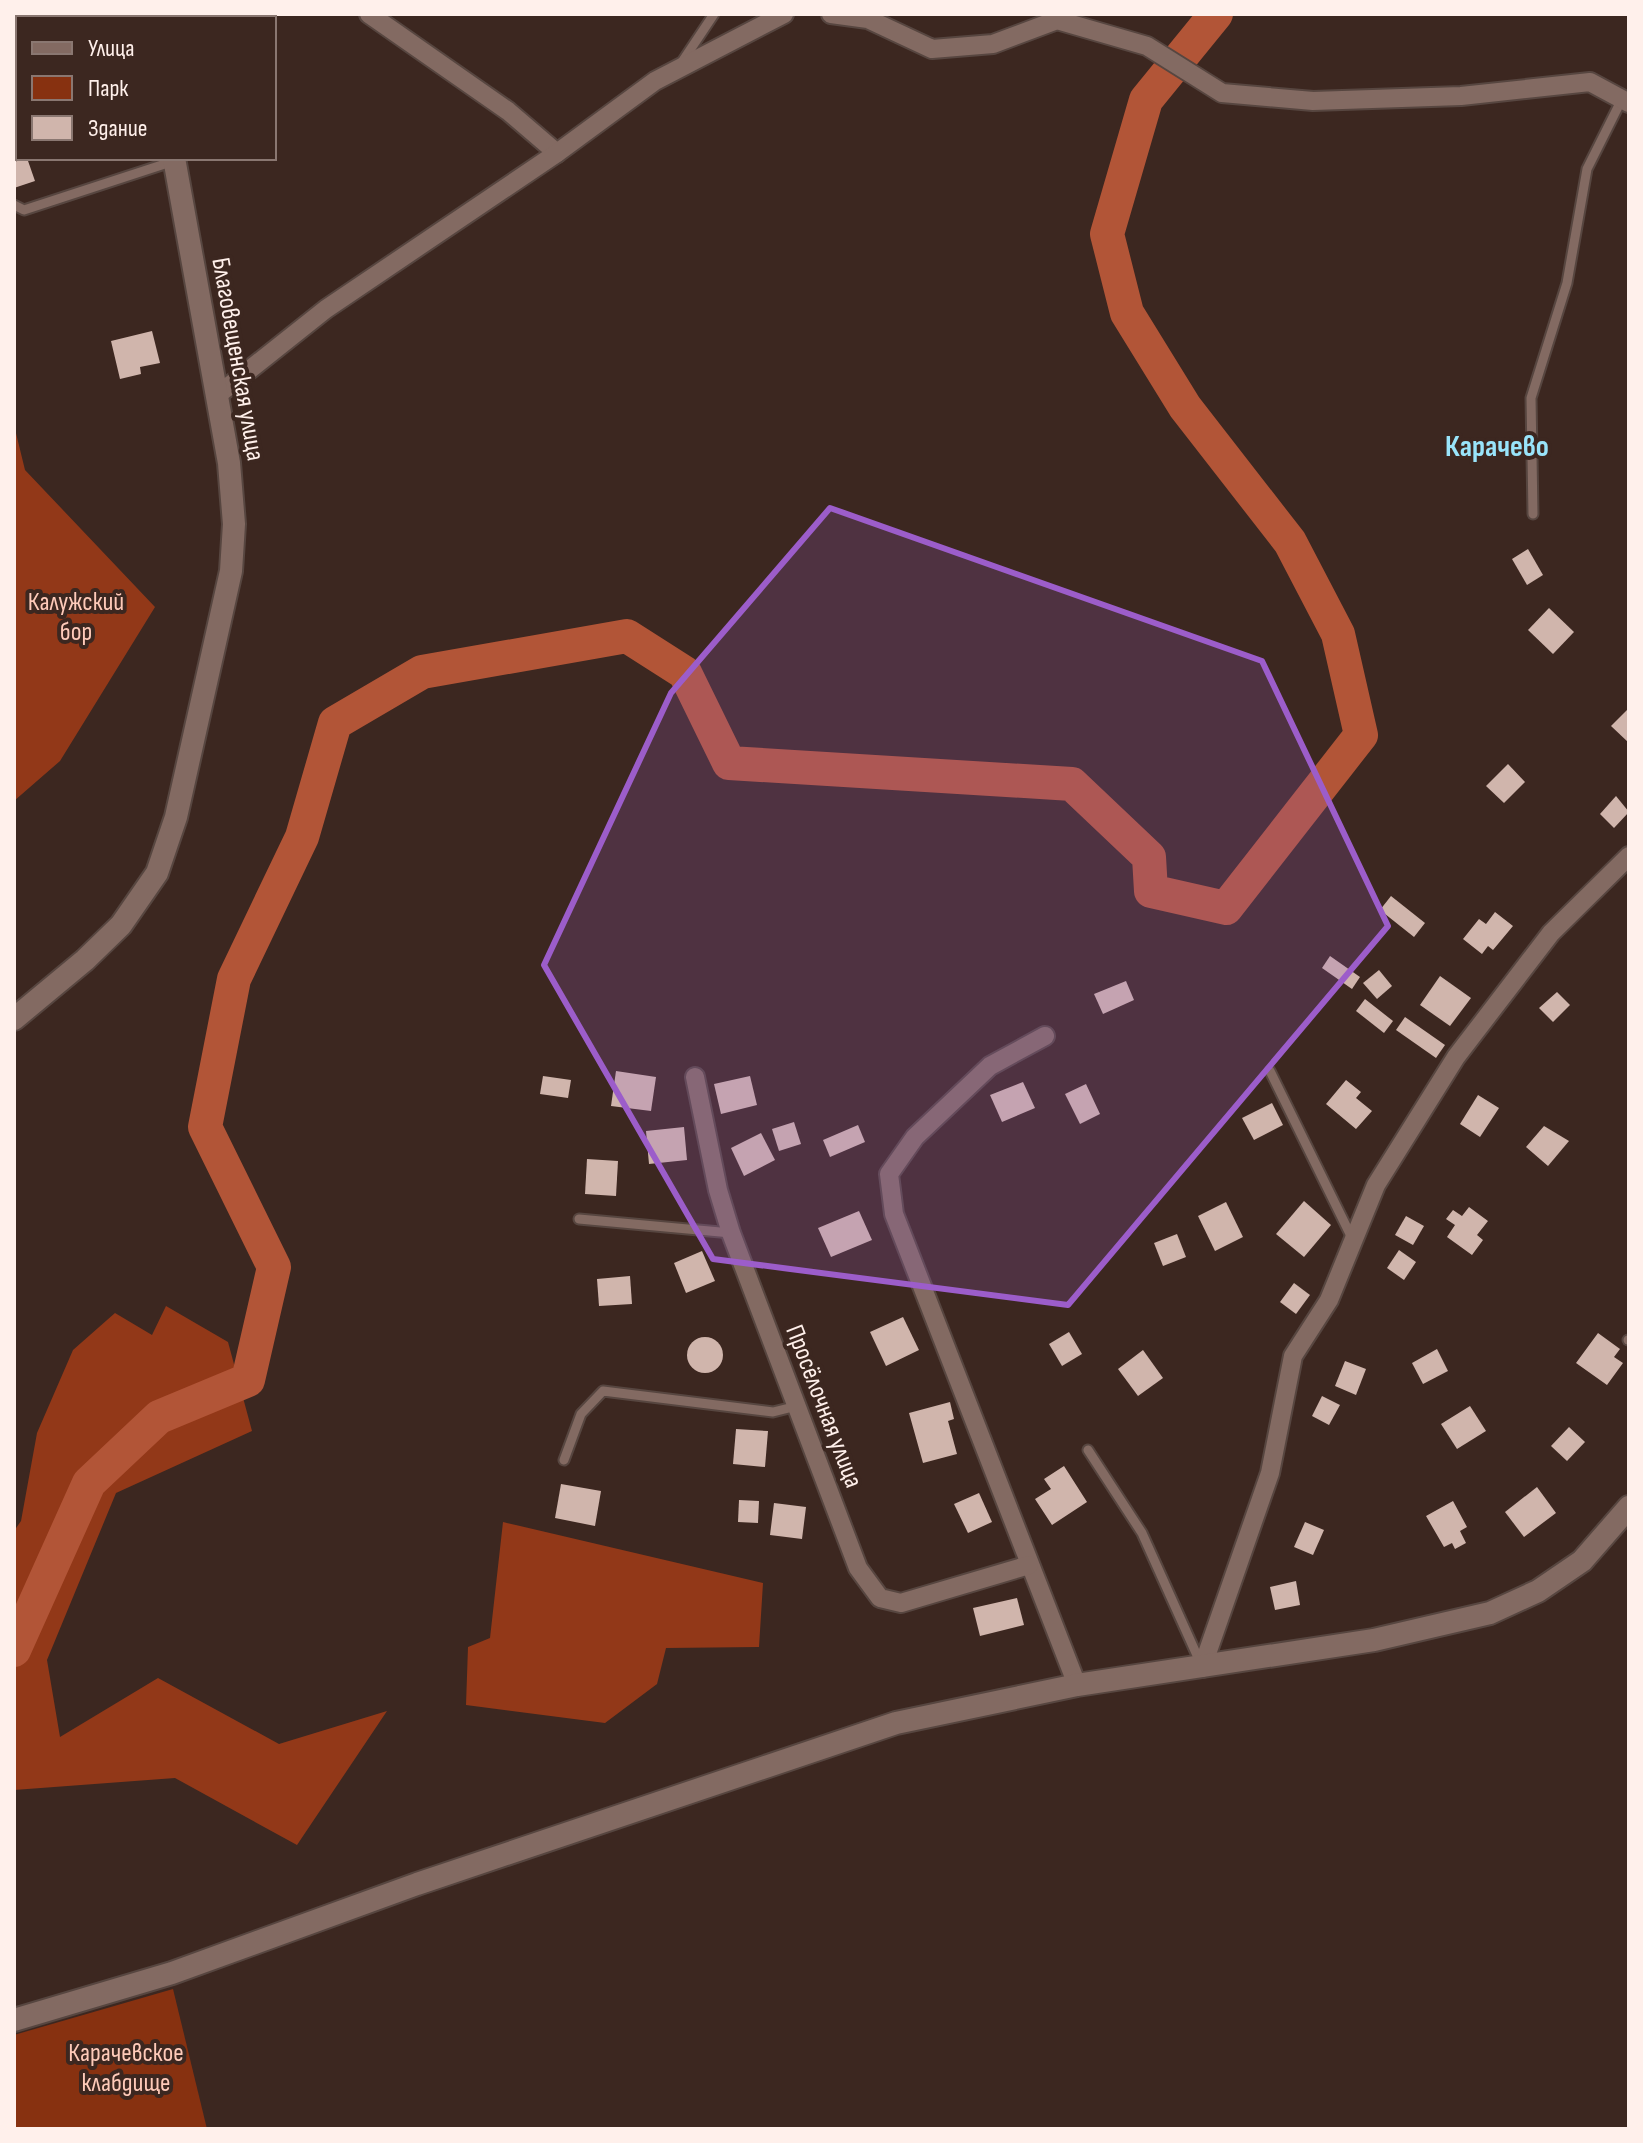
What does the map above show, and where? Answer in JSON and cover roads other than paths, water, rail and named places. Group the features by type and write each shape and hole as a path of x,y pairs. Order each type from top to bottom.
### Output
{"street":[{"path":"369,14 508,111 557,153"},
{"path":"219,394 326,309 557,153 655,81 784,14"},
{"path":"831,14 868,19 932,49 993,44 1059,17 1147,46 1222,93 1313,101 1461,96 1590,82 1625,101"},
{"name":"Благовещенская улица","path":"14,1019 85,960 121,925 157,873 176,817 231,571 234,524 219,394 174,160"},
{"path":"1202,1668 1270,1473 1293,1356 1329,1300 1376,1185 1456,1057 1551,933 1629,856"},
{"path":"1045,1036 990,1066 915,1137 889,1174 894,1214 1077,1685"},
{"name":"Просёлочная улица","path":"695,1077 718,1190 731,1233 858,1568 880,1598 901,1603 1029,1565"},
{"path":"14,2020 172,1973 432,1879 896,1723 1077,1685 1374,1640 1490,1613 1538,1591 1582,1561 1629,1507"}],"lane":[{"path":"679,68 714,14"},
{"path":"1533,514 1531,398 1567,283 1587,169 1625,101"},
{"path":"14,205 24,210 174,160"},
{"path":"1270,1071 1352,1238"},
{"path":"579,1219 731,1233"},
{"path":"564,1460 581,1414 603,1391 773,1412 797,1406"},
{"path":"1088,1450 1142,1533 1202,1668"}],"waterway":[{"path":"14,1650 89,1483 159,1417 248,1380 274,1267 205,1127 234,979 302,837 335,723 422,672 627,636 685,673 729,763 1072,784 1149,857 1151,891 1226,908 1361,735 1338,634 1290,542 1185,407 1127,313 1107,234 1146,100 1216,14"}],"district":[{"name":"Карачево","path":"1497,446"}],"park label":[{"name":"Калужский бор","path":"76,616"},
{"name":"Карачевское клабдище","path":"126,2067"}]}
